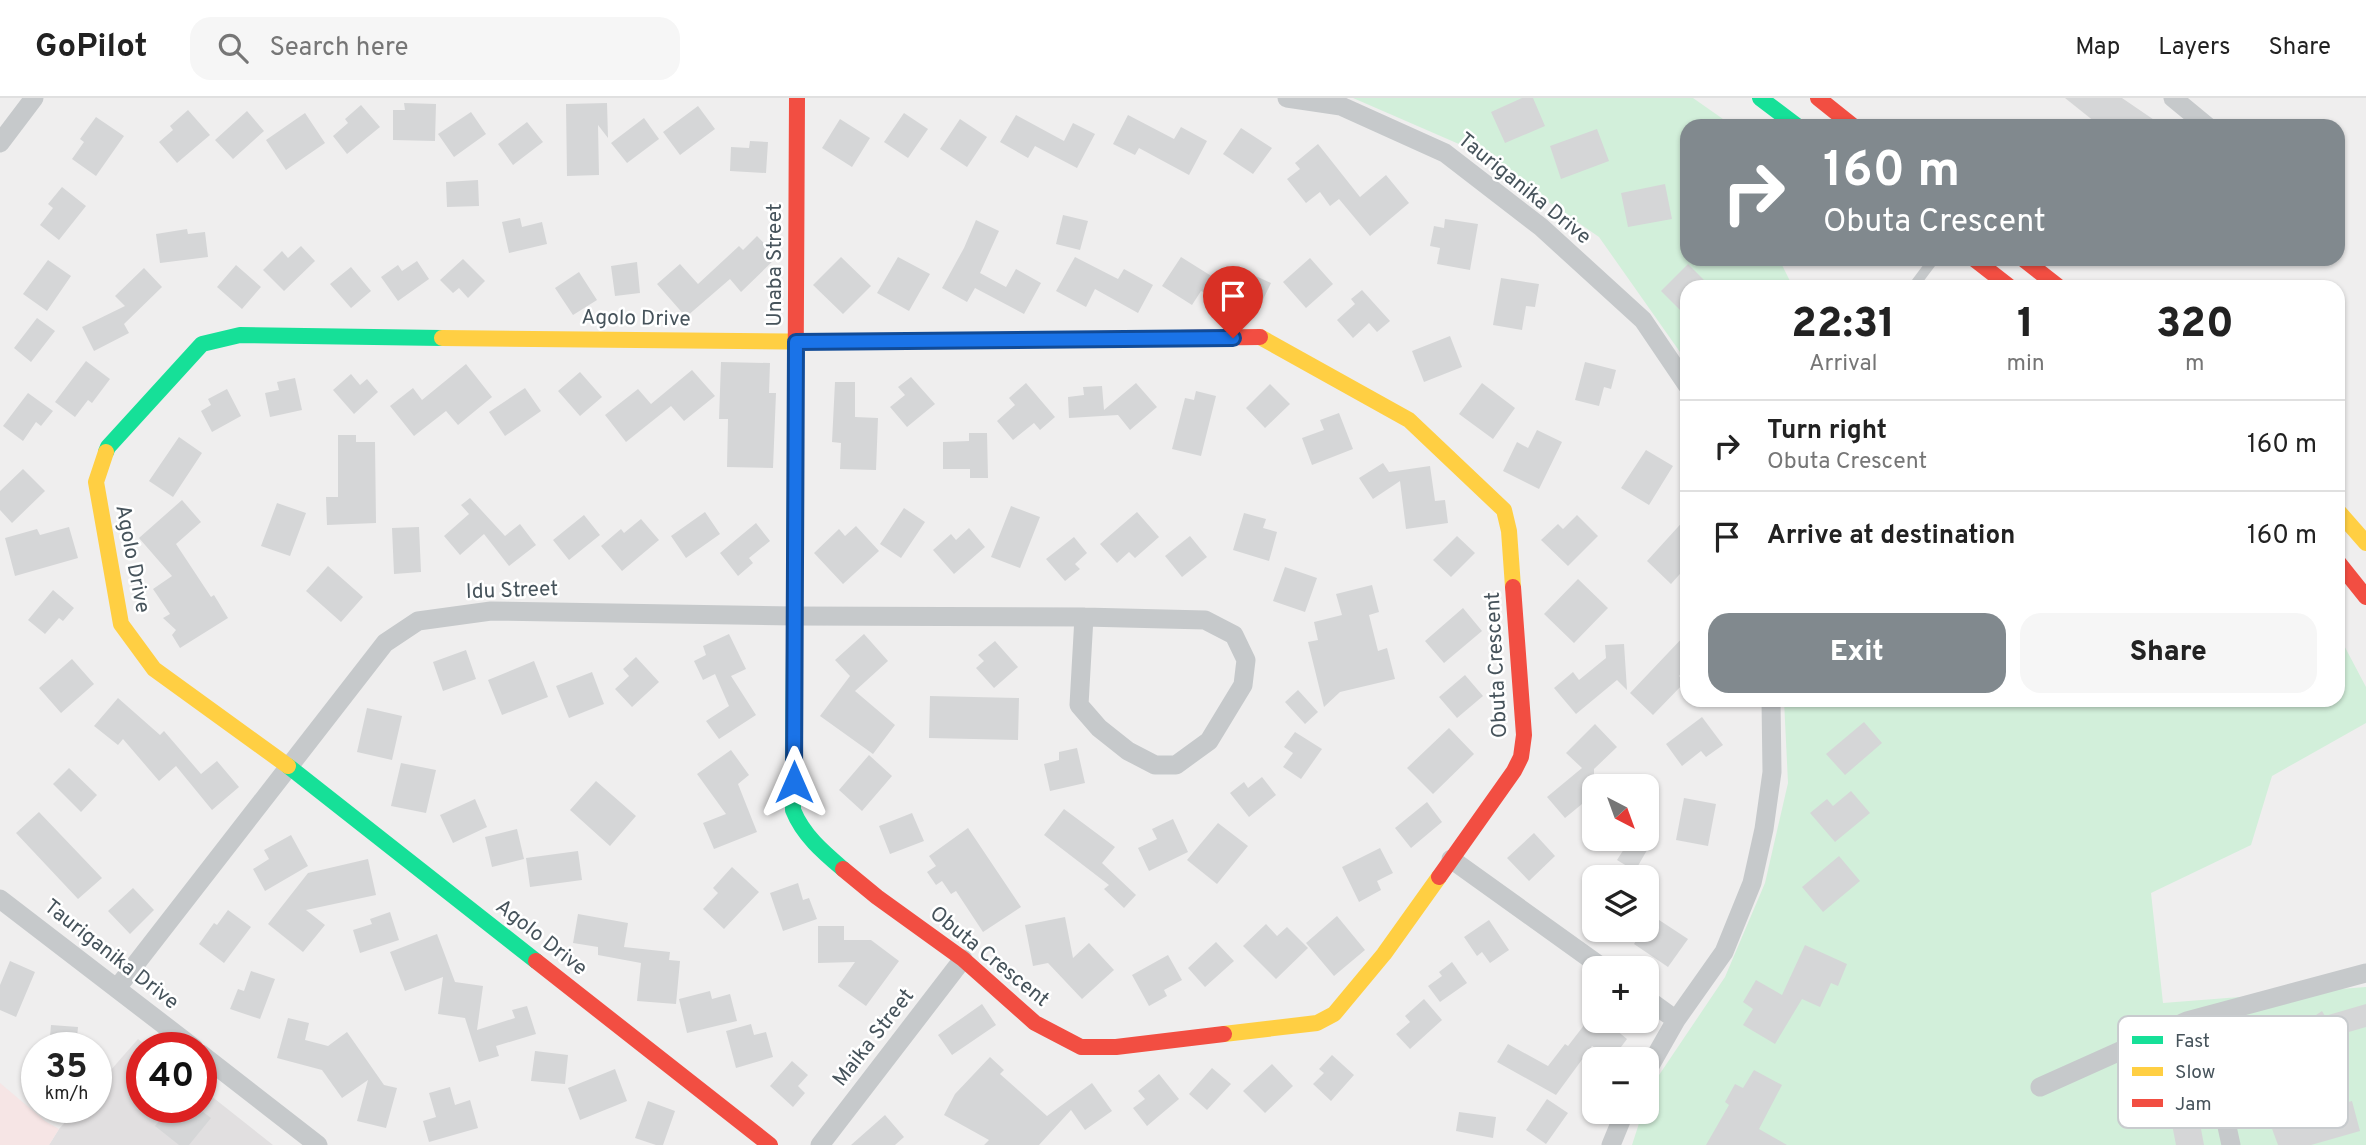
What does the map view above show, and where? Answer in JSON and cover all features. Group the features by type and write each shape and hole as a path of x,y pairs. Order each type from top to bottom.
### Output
{"street":[{"path":"0,143 34,98"},
{"name":"Unaba Street","path":"793,810 797,98"},
{"name":"Tauriganika Drive","path":"1287,98 1341,106 1445,153 1541,227 1643,320 1680,375"},
{"path":"1760,98 1788,119"},
{"path":"1818,98 1844,119"},
{"path":"2173,98 2198,119"},
{"path":"1983,266 2001,280"},
{"path":"2033,266 2050,280"},
{"name":"Agolo Drive","path":"770,1145 289,767 154,669 121,624 96,482 108,447 202,344 240,335 796,342"},
{"name":"Obuta Crescent","path":"793,810 805,831 826,855 877,897 963,959 1035,1023 1081,1046 1116,1047 1317,1023 1334,1014 1384,954 1514,771 1521,757 1524,734 1509,531 1503,510 1409,420 1318,368 1260,337 796,342"},
{"path":"2345,519 2366,543"},
{"path":"2345,571 2366,597"},
{"name":"Idu Street","path":"117,988 385,643 418,621 491,611 1084,617"},
{"path":"1084,617 1205,620 1234,635 1246,660 1242,685 1209,741 1175,765 1155,765 1128,751 1098,728 1079,705 1084,617"},
{"path":"1659,1050 1676,1020 1724,952 1752,883 1764,829 1772,772 1771,707"},
{"path":"1451,859 1586,956"},
{"name":"Tauriganika Drive","path":"0,899 173,1032"},
{"name":"Maika Street","path":"820,1145 963,959"},
{"path":"2206,1016 2366,973"},
{"path":"1659,1008 1676,1020"},
{"path":"2040,1087 2118,1052"},
{"path":"217,1066 318,1145"},
{"path":"1611,1145 1620,1124"}],"shaded area":[{"path":"126,1053 126,1123 217,1123 217,1101 273,1145 49,1145 64,1123 112,1123 112,1069"},
{"path":"0,1083 21,1101 21,1123 48,1123 59,1129 49,1145 0,1145"}],"green space":[{"path":"1353,98 1693,98 1723,119 1680,119 1680,266 1782,266 1790,280 1680,280 1680,352 1599,237 1475,151"},
{"path":"2345,647 2366,687 2366,723 2272,776 2251,845 2151,893 2163,1003 2366,987 2366,1145 1632,1145 1639,1124 1659,1124 1659,1075 1725,977 1765,883 1788,783 1784,707 2345,707"}],"building":[{"path":"1522,98 1533,98 1545,126 1505,143 1491,112"},
{"path":"2065,98 2122,98 2153,119 2091,119"},
{"path":"404,103 436,104 435,141 393,140 393,110 405,110"},
{"path":"607,103 608,138 598,125 599,175 567,176 566,104"},
{"path":"361,105 380,127 347,154 333,136 348,123 345,119"},
{"path":"698,106 715,129 680,155 663,132"},
{"path":"188,110 210,135 177,163 159,142 173,130 170,126"},
{"path":"247,111 264,131 233,159 215,140"},
{"path":"471,112 486,134 454,157 438,134"},
{"path":"305,113 325,143 286,170 266,140"},
{"path":"904,113 928,129 908,158 884,142"},
{"path":"1016,115 1064,141 1073,123 1095,134 1077,168 1035,146 1028,158 1000,142"},
{"path":"1128,115 1174,139 1181,127 1207,141 1189,175 1139,148 1135,155 1113,144"},
{"path":"96,117 124,136 96,176 72,159 84,142 80,139"},
{"path":"644,118 659,139 627,163 611,143"},
{"path":"840,119 870,138 852,167 822,148"},
{"path":"960,119 987,137 967,167 940,149"},
{"path":"527,122 543,142 513,165 498,144"},
{"path":"1241,128 1272,148 1253,174 1223,154"},
{"path":"1597,129 1609,161 1561,179 1550,146"},
{"path":"750,141 768,142 766,173 730,171 731,147 749,148"},
{"path":"1318,144 1360,197 1386,175 1409,203 1370,236 1339,199 1330,206 1320,192 1306,203 1287,179 1300,169 1295,163"},
{"path":"478,180 479,206 447,207 446,182"},
{"path":"1665,184 1672,219 1628,227 1621,193"},
{"path":"62,187 86,206 59,240 40,225 53,208 48,204"},
{"path":"1063,215 1088,221 1080,250 1056,244"},
{"path":"520,218 522,227 542,222 547,244 509,253 502,222"},
{"path":"1445,219 1478,224 1470,270 1437,264 1440,248 1430,246 1434,226 1444,228"},
{"path":"976,220 999,231 980,273 1006,287 1016,269 1041,283 1024,314 975,288 967,302 942,288"},
{"path":"187,229 188,234 205,232 208,257 160,263 156,234"},
{"path":"757,236 777,257 741,292 730,279 686,317 657,284 680,264 698,284 739,246 743,250"},
{"path":"301,246 315,261 284,291 263,270 282,251 288,258"},
{"path":"841,257 871,286 843,314 813,285"},
{"path":"898,257 930,274 909,311 877,293"},
{"path":"1075,257 1118,279 1124,269 1153,285 1138,313 1095,289 1086,307 1056,291"},
{"path":"1181,257 1229,287 1238,268 1271,283 1255,316 1201,291 1192,305 1162,286"},
{"path":"1310,258 1333,284 1306,308 1283,282"},
{"path":"463,259 485,281 468,298 459,288 453,293 440,280"},
{"path":"48,260 71,276 47,311 23,294"},
{"path":"417,261 429,279 398,301 381,277 398,265 402,271"},
{"path":"637,262 640,293 615,296 611,266"},
{"path":"236,265 261,287 242,309 217,287"},
{"path":"1686,266 1690,266 1704,280 1680,280 1680,310 1661,291"},
{"path":"351,267 371,291 351,308 330,284"},
{"path":"144,268 162,287 124,324 129,333 94,351 82,327 125,306 115,296"},
{"path":"579,272 597,300 573,315 555,288"},
{"path":"1501,278 1539,284 1535,307 1526,306 1522,330 1493,325"},
{"path":"1362,290 1390,321 1377,332 1369,323 1353,338 1337,320 1355,304 1351,299"},
{"path":"37,318 55,331 31,362 14,348"},
{"path":"1450,336 1462,367 1424,382 1412,351"},
{"path":"86,361 110,379 92,403 88,400 75,417 55,402"},
{"path":"721,362 770,363 769,393 776,393 773,468 727,467 728,419 719,419"},
{"path":"1585,362 1616,370 1611,389 1604,387 1599,406 1575,400"},
{"path":"466,364 492,397 458,425 446,411 414,436 390,406 413,388 422,400"},
{"path":"692,370 715,396 684,421 671,406 626,442 605,415 638,389 651,404"},
{"path":"580,372 602,397 580,416 558,391"},
{"path":"351,374 360,385 367,379 378,392 354,414 333,390"},
{"path":"911,377 935,404 907,427 890,407 905,395 898,387"},
{"path":"295,378 302,410 270,417 265,393 279,390 277,382"},
{"path":"835,382 855,382 855,417 878,418 876,470 840,469 841,443 832,442"},
{"path":"1026,383 1055,417 1040,430 1034,423 1013,440 997,421 1015,405 1009,398"},
{"path":"1136,383 1157,407 1130,430 1118,415 1069,418 1068,397 1084,395 1083,387 1102,386 1104,410"},
{"path":"1482,383 1515,408 1493,439 1459,414"},
{"path":"1270,384 1290,404 1265,428 1246,408"},
{"path":"525,388 541,411 505,436 489,412"},
{"path":"227,389 241,416 212,432 201,411 211,405 208,399"},
{"path":"1196,391 1216,396 1201,456 1172,449 1185,398 1194,400"},
{"path":"28,393 53,411 41,426 36,422 23,441 3,426"},
{"path":"1339,413 1353,449 1312,465 1302,438 1324,430 1320,420"},
{"path":"1537,430 1562,442 1539,489 1503,471 1517,442 1528,448"},
{"path":"969,433 987,433 988,478 970,478 970,469 943,469 943,442 969,441"},
{"path":"338,435 356,435 356,442 375,442 376,523 327,525 326,497 338,497"},
{"path":"179,437 202,453 173,497 149,481"},
{"path":"1646,450 1673,466 1649,505 1621,488"},
{"path":"1383,463 1389,472 1430,466 1435,501 1445,500 1448,523 1406,529 1400,481 1373,499 1359,478"},
{"path":"23,469 45,491 12,523 0,510 0,491"},
{"path":"470,498 505,536 520,524 536,545 509,566 484,534 460,555 444,536 469,514 461,505"},
{"path":"182,500 201,522 176,544 228,618 180,648 172,635 176,630 163,618 170,614 153,589 172,576 139,538"},
{"path":"277,503 306,513 290,556 261,546"},
{"path":"1011,506 1040,517 1020,568 991,557"},
{"path":"904,508 925,522 901,558 880,544"},
{"path":"705,512 720,534 686,558 671,536"},
{"path":"1137,512 1159,537 1135,558 1129,552 1117,563 1100,544"},
{"path":"1244,513 1266,519 1263,528 1277,532 1269,561 1233,550"},
{"path":"584,515 600,535 569,560 553,540"},
{"path":"1577,515 1598,536 1568,566 1541,540 1558,524 1563,529"},
{"path":"641,519 659,540 622,571 601,546 621,529 624,533"},
{"path":"756,523 770,541 749,558 753,563 738,576 720,553"},
{"path":"1680,525 1680,574 1671,584 1647,561"},
{"path":"856,526 879,551 843,584 814,553 839,529 845,536"},
{"path":"69,527 78,558 15,576 5,538 37,529 40,535"},
{"path":"419,527 421,572 394,574 392,528"},
{"path":"969,528 985,547 954,574 933,550 951,534 956,540"},
{"path":"1190,536 1207,557 1182,577 1165,556"},
{"path":"1457,536 1475,553 1451,577 1433,560"},
{"path":"1074,537 1087,553 1075,564 1080,569 1065,581 1046,559"},
{"path":"328,566 363,597 341,622 306,591"},
{"path":"1285,567 1317,578 1305,612 1273,601"},
{"path":"1578,579 1608,608 1574,643 1544,614"},
{"path":"1372,585 1379,612 1369,615 1378,651 1387,648 1395,679 1340,692 1324,707 1308,642 1318,640 1314,622 1342,615 1336,594"},
{"path":"53,590 74,608 63,621 59,618 45,634 28,620"},
{"path":"1463,608 1482,631 1444,663 1425,641"},
{"path":"729,634 746,669 731,676 756,715 719,739 706,721 729,706 715,674 703,680 694,661 706,655 703,646"},
{"path":"864,634 888,661 855,691 895,725 873,754 820,716 850,676 835,660"},
{"path":"1680,640 1680,687 1653,715 1630,693"},
{"path":"995,641 1018,667 994,688 976,668 984,661 978,655"},
{"path":"1624,644 1627,690 1617,680 1576,714 1554,688 1573,672 1579,680 1606,658 1605,645"},
{"path":"466,650 476,679 443,691 433,662"},
{"path":"636,657 659,682 632,707 615,689 629,676 623,669"},
{"path":"72,659 94,684 61,713 39,688"},
{"path":"534,661 548,697 502,715 488,680"},
{"path":"592,672 604,704 569,718 556,686"},
{"path":"1465,675 1483,696 1457,718 1439,697"},
{"path":"1298,690 1318,712 1305,724 1285,702"},
{"path":"930,696 1019,698 1018,740 929,738"},
{"path":"118,698 160,735 164,731 201,774 217,761 239,787 212,810 176,766 159,781 123,739 118,745 94,726"},
{"path":"367,708 402,716 392,760 357,752"},
{"path":"1702,717 1723,745 1706,757 1701,751 1682,766 1666,744"},
{"path":"1864,722 1882,743 1845,775 1826,754"},
{"path":"1595,724 1617,747 1594,769 1594,774 1582,774 1582,804 1565,818 1547,797 1582,768 1566,753"},
{"path":"1449,728 1474,754 1433,794 1407,768"},
{"path":"1295,732 1322,749 1301,779 1283,767 1293,753 1284,747"},
{"path":"1077,748 1085,783 1050,791 1044,764 1059,760 1059,752"},
{"path":"731,750 749,775 738,784 757,832 714,849 703,823 726,814 697,774"},
{"path":"869,755 892,776 862,811 839,790"},
{"path":"401,763 436,770 426,813 391,806"},
{"path":"69,768 97,795 81,812 53,784"},
{"path":"1262,777 1276,795 1249,817 1230,793 1244,782 1248,788"},
{"path":"596,781 636,816 610,846 570,810"},
{"path":"1851,791 1870,813 1835,842 1810,813 1827,799 1833,806"},
{"path":"1684,798 1716,804 1708,846 1676,840"},
{"path":"475,799 487,827 453,843 440,815"},
{"path":"1427,802 1442,822 1411,848 1395,828"},
{"path":"1064,809 1115,847 1102,863 1136,895 1124,908 1104,889 1109,885 1044,835"},
{"path":"39,812 102,878 78,899 16,833"},
{"path":"912,813 924,841 890,854 879,826"},
{"path":"1173,819 1188,852 1149,871 1138,848 1157,839 1152,829"},
{"path":"1218,823 1248,846 1217,884 1187,860"},
{"path":"968,828 1021,907 983,932 956,891 951,894 942,881 936,885 927,872 936,866 929,856"},
{"path":"517,829 524,859 492,867 485,837"},
{"path":"1534,833 1555,856 1529,881 1507,858"},
{"path":"291,835 308,866 265,891 253,869 269,859 264,850"},
{"path":"1380,848 1393,873 1377,881 1381,890 1359,902 1342,867"},
{"path":"578,851 582,880 530,887 526,858"},
{"path":"1623,851 1647,851 1638,865 1625,865 1617,860"},
{"path":"1839,856 1860,881 1823,912 1802,887"},
{"path":"368,859 376,895 306,910 325,925 303,952 268,924 308,873"},
{"path":"732,867 759,892 724,929 703,909 718,893 713,888"},
{"path":"798,883 803,900 809,898 817,919 783,931 770,893"},
{"path":"133,888 154,910 130,934 108,911"},
{"path":"228,910 251,927 224,963 199,944 214,923 217,925"},
{"path":"390,912 399,940 360,953 353,930 372,924 370,919"},
{"path":"578,914 628,923 624,947 670,952 669,960 680,961 676,1004 637,1001 641,963 598,955 598,947 573,943"},
{"path":"1337,916 1365,950 1334,976 1306,943"},
{"path":"1065,917 1073,958 1089,943 1114,970 1082,999 1048,963 1033,966 1025,925"},
{"path":"1489,920 1509,950 1490,963 1482,952 1477,956 1464,937"},
{"path":"1659,920 1688,939 1668,967 1659,961 1659,956 1652,956 1634,944 1659,942"},
{"path":"1266,924 1277,936 1287,927 1308,948 1276,979 1243,946"},
{"path":"818,926 844,926 844,940 871,940 899,961 866,1006 838,986 855,962 818,963"},
{"path":"437,934 455,982 483,986 477,1030 515,1018 512,1010 527,1006 536,1034 496,1046 499,1056 479,1062 465,1018 438,1014 443,977 405,991 390,952"},
{"path":"1216,942 1234,961 1205,987 1188,968"},
{"path":"1805,945 1847,964 1838,986 1831,983 1820,1007 1802,999 1775,1044 1743,1025 1753,1009 1743,1002 1756,980 1782,995"},
{"path":"1168,955 1182,980 1164,990 1167,996 1149,1006 1132,975"},
{"path":"10,961 35,972 16,1017 0,1010 0,985"},
{"path":"1452,962 1467,983 1440,1002 1428,986 1442,976 1439,972"},
{"path":"251,971 275,979 260,1019 230,1009 238,989 244,991"},
{"path":"710,991 712,999 730,994 737,1021 687,1033 679,999"},
{"path":"1424,999 1442,1020 1410,1049 1396,1034 1410,1022 1405,1016"},
{"path":"982,1004 996,1025 952,1055 938,1035"},
{"path":"2366,1004 2366,1027 2348,1032 2348,1016 2325,1016"},
{"path":"288,1018 309,1023 305,1040 328,1046 347,1032 384,1085 397,1088 386,1128 357,1121 368,1080 342,1098 322,1070 277,1058"},
{"path":"751,1024 754,1035 766,1032 773,1057 736,1068 726,1031"},
{"path":"51,1025 78,1027 78,1032 50,1032"},
{"path":"1582,1028 1582,1033 1620,1033 1627,1039 1621,1047 1582,1047 1582,1060 1556,1095 1497,1062 1508,1044 1548,1066 1565,1044 1568,1046"},
{"path":"535,1051 568,1055 565,1084 531,1081"},
{"path":"1332,1055 1354,1075 1331,1101 1313,1084 1324,1073 1319,1069"},
{"path":"990,1057 1004,1070 1000,1074 1047,1116 1092,1083 1112,1111 1085,1130 1071,1110 1039,1145 984,1145 989,1140 944,1115 955,1094"},
{"path":"792,1061 808,1075 798,1086 805,1093 793,1107 770,1086"},
{"path":"1272,1064 1293,1086 1265,1113 1243,1091"},
{"path":"1212,1068 1231,1084 1207,1110 1189,1094"},
{"path":"615,1069 627,1101 580,1120 568,1088"},
{"path":"1754,1070 1782,1085 1759,1129 1787,1145 1706,1145 1729,1105 1725,1102 1735,1084 1743,1088"},
{"path":"1159,1074 1179,1099 1147,1126 1133,1108 1145,1099 1138,1091"},
{"path":"450,1087 455,1105 470,1100 478,1128 429,1142 423,1121 436,1117 429,1093"},
{"path":"1547,1099 1568,1113 1546,1144 1526,1130"},
{"path":"648,1101 675,1111 663,1145 635,1138"},
{"path":"2352,1101 2360,1131 2311,1145 2278,1145 2272,1128 2348,1128 2348,1102"},
{"path":"1459,1112 1496,1117 1493,1138 1456,1131"},
{"path":"885,1115 904,1137 895,1145 851,1145"},
{"path":"158,1123 207,1123 189,1145 179,1145 155,1126"},
{"path":"2173,1128 2201,1128 2204,1145 2176,1145"}],"traffic: fast":[{"path":"1760,98 1788,119"},
{"path":"106,452 202,344 240,335 442,338"},
{"path":"795,494 793,810 808,835 843,869"},
{"path":"288,766 536,961"}],"traffic: slow":[{"path":"1260,337 1409,420 1504,510 1509,531 1513,587"},
{"path":"442,338 837,342"},
{"path":"106,452 96,482 121,624 154,669 288,766"},
{"path":"2345,519 2366,543"},
{"path":"1224,1034 1317,1023 1334,1014 1384,954 1439,877"}],"traffic: jam":[{"path":"795,494 797,98"},
{"path":"1818,98 1844,119"},
{"path":"1983,266 2001,280"},
{"path":"2032,266 2050,280"},
{"path":"837,342 1260,337"},
{"path":"2345,571 2366,597"},
{"path":"1439,877 1514,771 1521,757 1524,735 1513,587"},
{"path":"843,869 963,959 1035,1023 1081,1047 1116,1047 1224,1034"},
{"path":"536,961 770,1145"}],"route":[{"path":"794,782 796,342 1233,338"}]}
